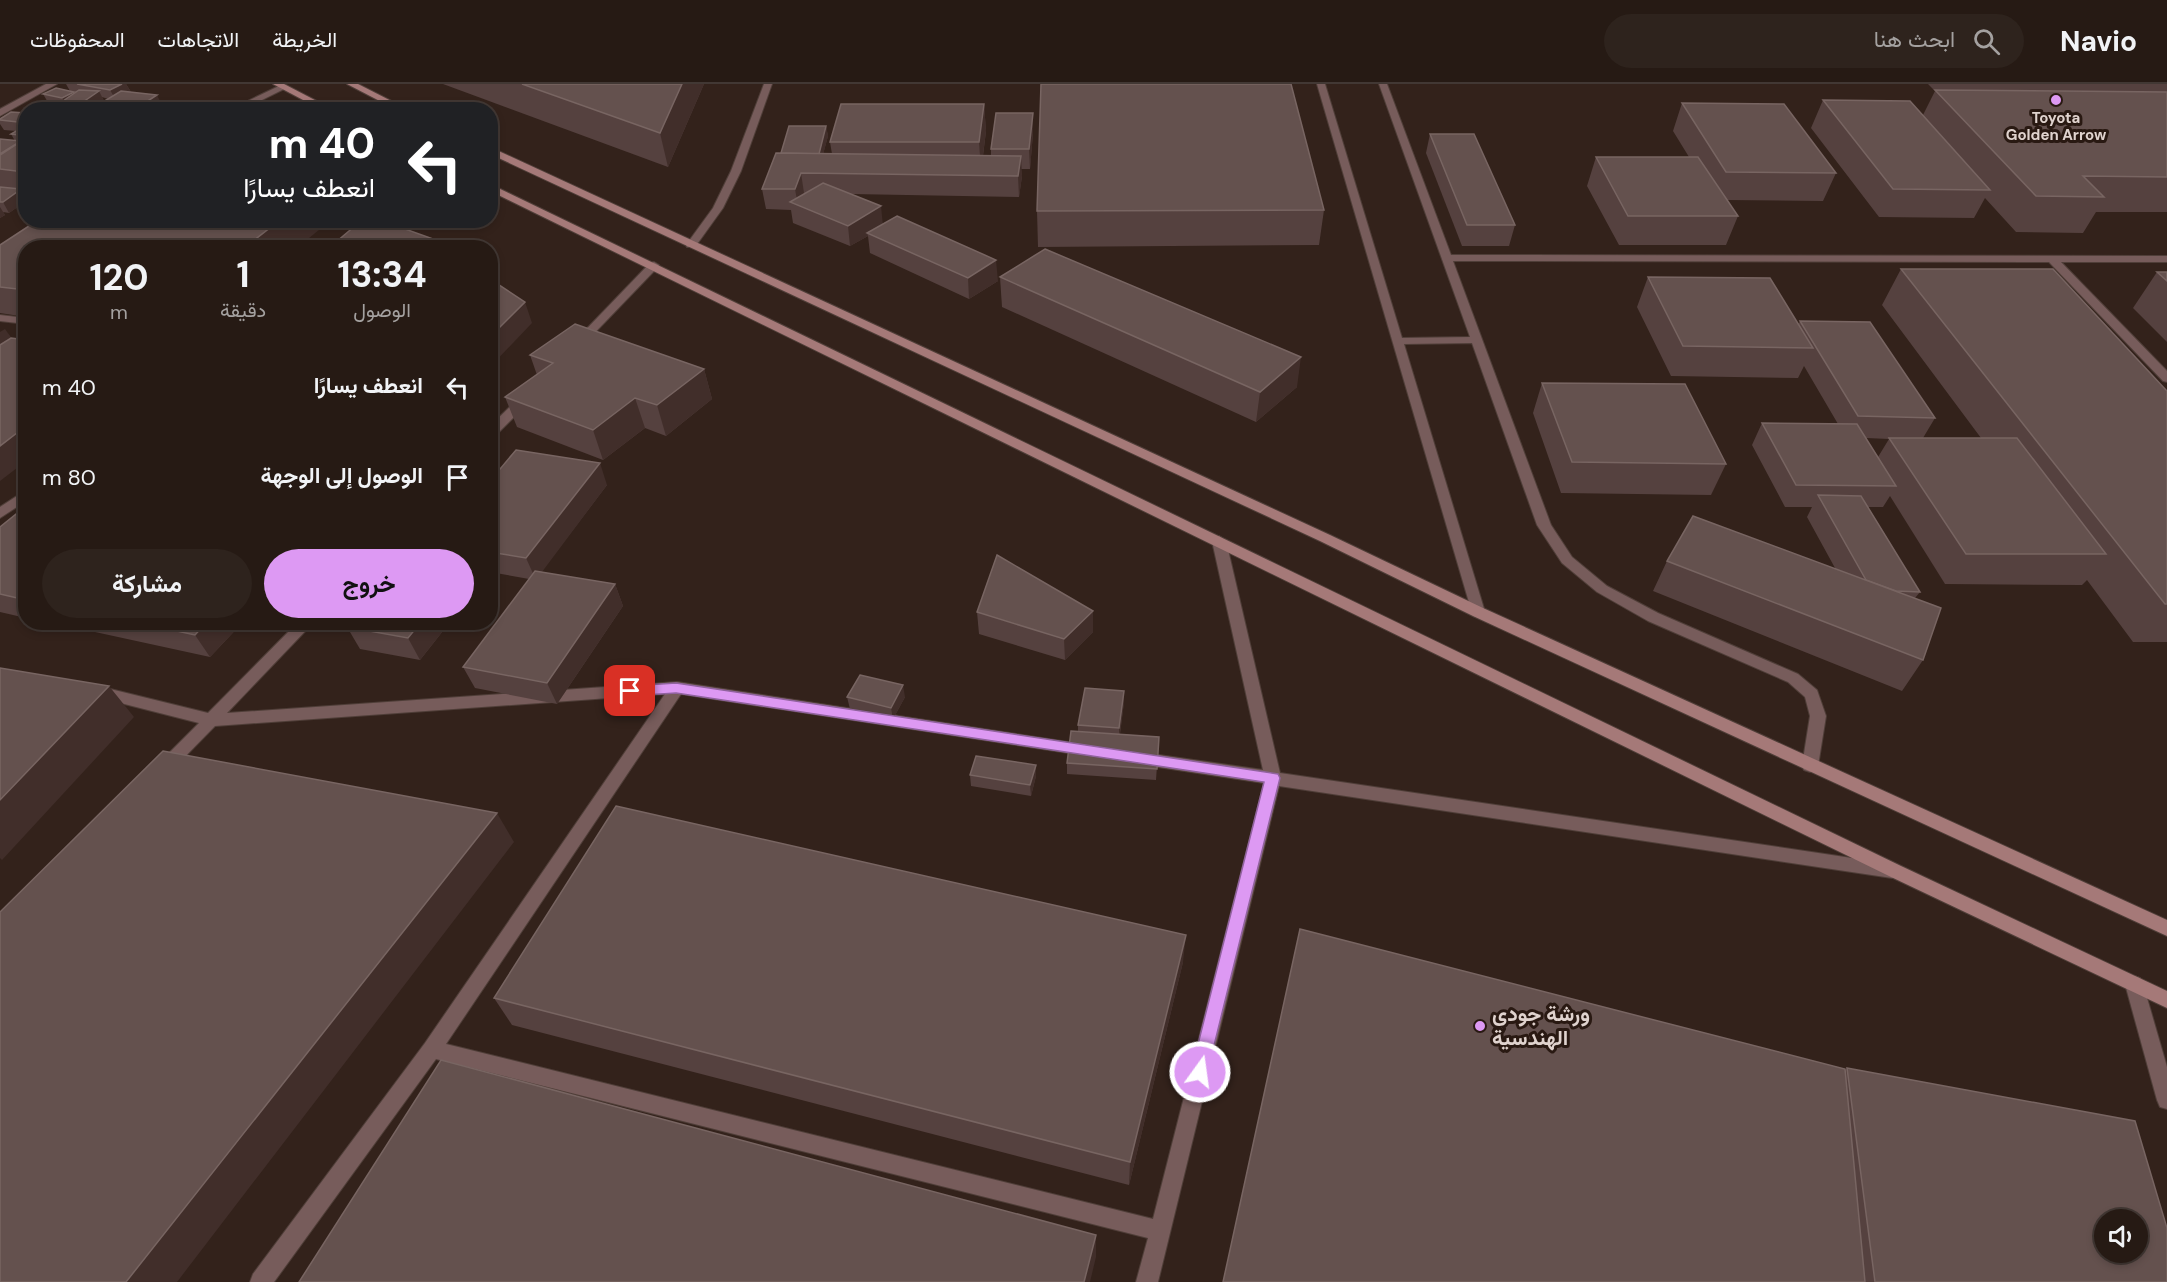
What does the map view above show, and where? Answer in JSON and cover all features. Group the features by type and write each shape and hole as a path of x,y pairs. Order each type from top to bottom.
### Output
{"main road":[{"path":"351,84 388,102"},
{"path":"281,86 314,102"},
{"path":"498,154 1325,537 1478,612 2167,928"},
{"path":"498,191 1895,871 2167,1000"}],"street":[{"path":"20,102 52,84"},
{"path":"691,245 718,208 736,171 768,84"},
{"path":"1321,84 1376,259 1397,341 1478,612"},
{"path":"1383,84 1544,525 1567,560 1602,589 1653,617 1793,678 1812,694 1818,716 1810,765"},
{"path":"249,102 281,86"},
{"path":"0,113 18,103"},
{"path":"1445,258 2167,259"},
{"path":"2052,260 2167,378"},
{"path":"564,358 654,265"},
{"path":"0,318 18,320"},
{"path":"1397,341 1476,340"},
{"path":"498,426 531,392"},
{"path":"0,514 18,500"},
{"path":"1147,1282 1273,778 1219,541"},
{"path":"155,778 299,630"},
{"path":"78,687 212,720 676,688 1895,871"},
{"path":"261,1282 432,1049 676,688"},
{"path":"2134,984 2167,1100"},
{"path":"432,1049 1161,1231"}],"building":[{"path":"77,84 122,84 110,90"},
{"path":"522,84 682,84 660,133"},
{"path":"1041,84 1291,84 1324,210 1037,211"},
{"path":"56,88 74,92 62,98 43,94"},
{"path":"79,90 99,91 83,102 62,102"},
{"path":"1935,90 2167,92 2167,177 2083,176 2104,197 2036,196"},
{"path":"121,91 157,95 146,102 103,102"},
{"path":"1823,100 1910,101 1990,190 1893,189"},
{"path":"1682,103 1784,104 1836,173 1726,172"},
{"path":"841,104 984,104 979,142 830,142"},
{"path":"11,112 18,112 18,122 0,119"},
{"path":"996,113 1033,113 1029,149 991,149"},
{"path":"789,126 826,126 819,154 781,153"},
{"path":"1430,134 1474,134 1515,225 1467,225"},
{"path":"0,139 18,141 18,143 0,154"},
{"path":"18,143 18,170 0,169 0,155"},
{"path":"776,153 1021,156 1018,176 801,173 795,189 762,189"},
{"path":"1596,157 1698,157 1738,216 1628,216"},
{"path":"823,183 881,206 848,226 790,202"},
{"path":"0,187 18,189 18,191 0,202"},
{"path":"897,216 996,260 968,278 867,233"},
{"path":"26,228 270,228 254,240 18,240 18,289 0,287 0,245"},
{"path":"353,228 402,228 436,240 338,240"},
{"path":"1045,249 1301,357 1260,392 1000,277"},
{"path":"1901,269 2053,269 2167,391 2167,604 2165,604"},
{"path":"2157,272 2167,272 2167,281"},
{"path":"1648,277 1770,278 1813,348 1683,346"},
{"path":"498,284 525,302 498,329"},
{"path":"1800,321 1870,322 1935,418 1858,416"},
{"path":"575,324 704,369 657,405 635,398 593,430 505,397 553,363 530,355"},
{"path":"11,338 18,339 18,432 0,446 0,345"},
{"path":"1542,383 1685,384 1726,464 1572,462"},
{"path":"1762,423 1857,424 1896,486 1796,485"},
{"path":"1889,438 2017,438 2106,554 1966,554"},
{"path":"516,450 600,463 526,558 498,553 498,471"},
{"path":"1818,495 1861,496 1920,592 1896,591 1866,580"},
{"path":"18,512 18,598 0,594 0,527"},
{"path":"1693,516 1941,608 1923,660 1667,561"},
{"path":"997,555 1093,611 1064,639 977,612"},
{"path":"535,571 615,584 547,683 463,667 491,630 498,630 498,620"},
{"path":"172,630 200,630 195,635"},
{"path":"364,630 414,630 408,638"},
{"path":"0,668 109,686 0,800"},
{"path":"860,675 903,685 891,708 847,697"},
{"path":"1085,688 1124,691 1119,728 1078,725"},
{"path":"1071,731 1159,737 1157,769 1067,763"},
{"path":"163,751 497,813 126,1282 0,1282 0,912"},
{"path":"976,756 1036,765 1030,785 970,775"},
{"path":"616,806 1186,935 1130,1162 494,998"},
{"path":"1300,929 1845,1069 1865,1282 1223,1282"},
{"path":"441,1060 1096,1235 1084,1282 299,1282"},
{"path":"1847,1068 2135,1121 2167,1228 2167,1282 1875,1282"}],"place":[{"name":"Toyota Golden Arrow","path":"2056,100"},
{"name":"ورشة جودي الهندسية","path":"1480,1026"}],"route":[{"path":"630,691 676,688 1273,778 1200,1072"}]}
